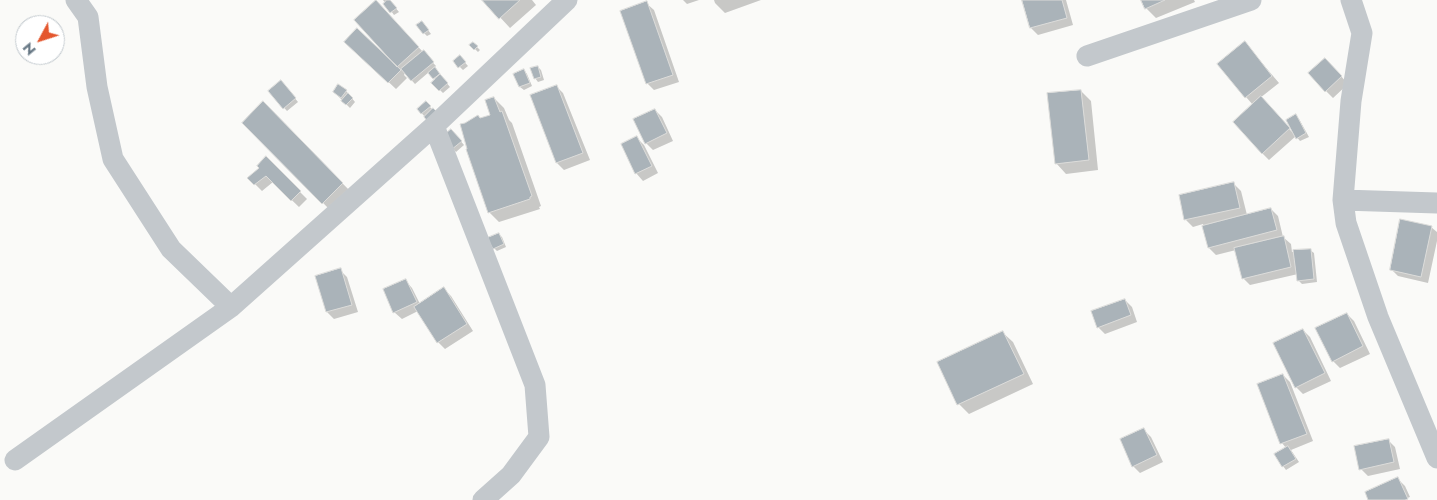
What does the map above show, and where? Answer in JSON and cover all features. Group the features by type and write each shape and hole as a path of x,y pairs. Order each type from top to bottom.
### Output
{"street":[{"path":"76,0 88,17 96,87 113,159 171,249 231,307"},
{"path":"15,460 231,307 434,126 567,0"},
{"path":"1087,56 1251,0"},
{"path":"1350,0 1362,33 1351,101 1343,200 1346,224 1378,317 1437,458"},
{"path":"434,126 535,386 539,437 511,475 483,500"},
{"path":"1343,200 1437,203"}],"building":[{"path":"376,0 419,47 397,67 354,20"},
{"path":"390,0 397,8 390,13 383,4"},
{"path":"482,0 520,0 499,19"},
{"path":"1022,0 1062,0 1067,18 1030,28"},
{"path":"1141,0 1165,0 1145,9"},
{"path":"647,1 673,75 646,84 620,11"},
{"path":"422,21 429,30 423,34 416,25"},
{"path":"357,28 401,70 388,83 344,42"},
{"path":"1245,41 1272,76 1245,98 1217,64"},
{"path":"473,42 478,46 474,50 469,45"},
{"path":"424,50 434,62 411,81 401,69"},
{"path":"460,55 466,62 458,68 453,61"},
{"path":"1325,58 1342,76 1325,92 1308,73"},
{"path":"538,66 541,77 534,79 530,68"},
{"path":"435,67 440,74 433,79 428,73"},
{"path":"524,69 530,83 519,87 513,74"},
{"path":"440,74 448,83 439,91 431,83"},
{"path":"281,80 296,98 283,109 268,91"},
{"path":"338,84 347,90 341,98 333,92"},
{"path":"557,85 583,153 556,163 530,95"},
{"path":"1081,90 1089,160 1055,164 1047,93"},
{"path":"348,93 353,98 346,105 341,101"},
{"path":"1261,96 1290,128 1262,154 1233,122"},
{"path":"494,97 500,112 502,111 532,196 530,199 488,213 466,149 460,124 478,115 480,118 490,115 485,100"},
{"path":"263,101 343,183 322,204 242,123"},
{"path":"426,101 431,106 421,114 417,109"},
{"path":"433,108 438,113 428,122 424,117"},
{"path":"655,109 667,133 645,144 633,119"},
{"path":"1296,114 1306,133 1296,139 1286,120"},
{"path":"451,129 462,141 451,150 441,138"},
{"path":"637,136 652,166 635,174 621,144"},
{"path":"266,156 301,191 291,201 266,176 254,185 247,178 259,168 257,166"},
{"path":"1234,182 1240,208 1184,220 1179,195"},
{"path":"1271,208 1277,230 1208,248 1202,226"},
{"path":"1400,219 1432,226 1421,277 1390,270"},
{"path":"499,233 504,244 493,249 487,238"},
{"path":"1284,236 1291,267 1242,279 1234,248"},
{"path":"1311,249 1314,279 1297,281 1293,250"},
{"path":"341,268 352,305 326,312 315,276"},
{"path":"406,279 417,302 393,313 383,289"},
{"path":"444,287 467,324 437,343 414,307"},
{"path":"1125,299 1131,315 1097,328 1091,311"},
{"path":"1347,313 1363,346 1332,362 1315,328"},
{"path":"1303,329 1325,373 1295,388 1273,343"},
{"path":"1003,331 1024,374 957,405 937,362"},
{"path":"1283,374 1307,434 1280,444 1257,384"},
{"path":"1144,428 1157,455 1132,467 1120,439"},
{"path":"1389,439 1394,462 1359,470 1354,446"},
{"path":"1288,446 1296,459 1282,467 1274,454"},
{"path":"1398,477 1408,499 1368,500 1365,492"}]}
